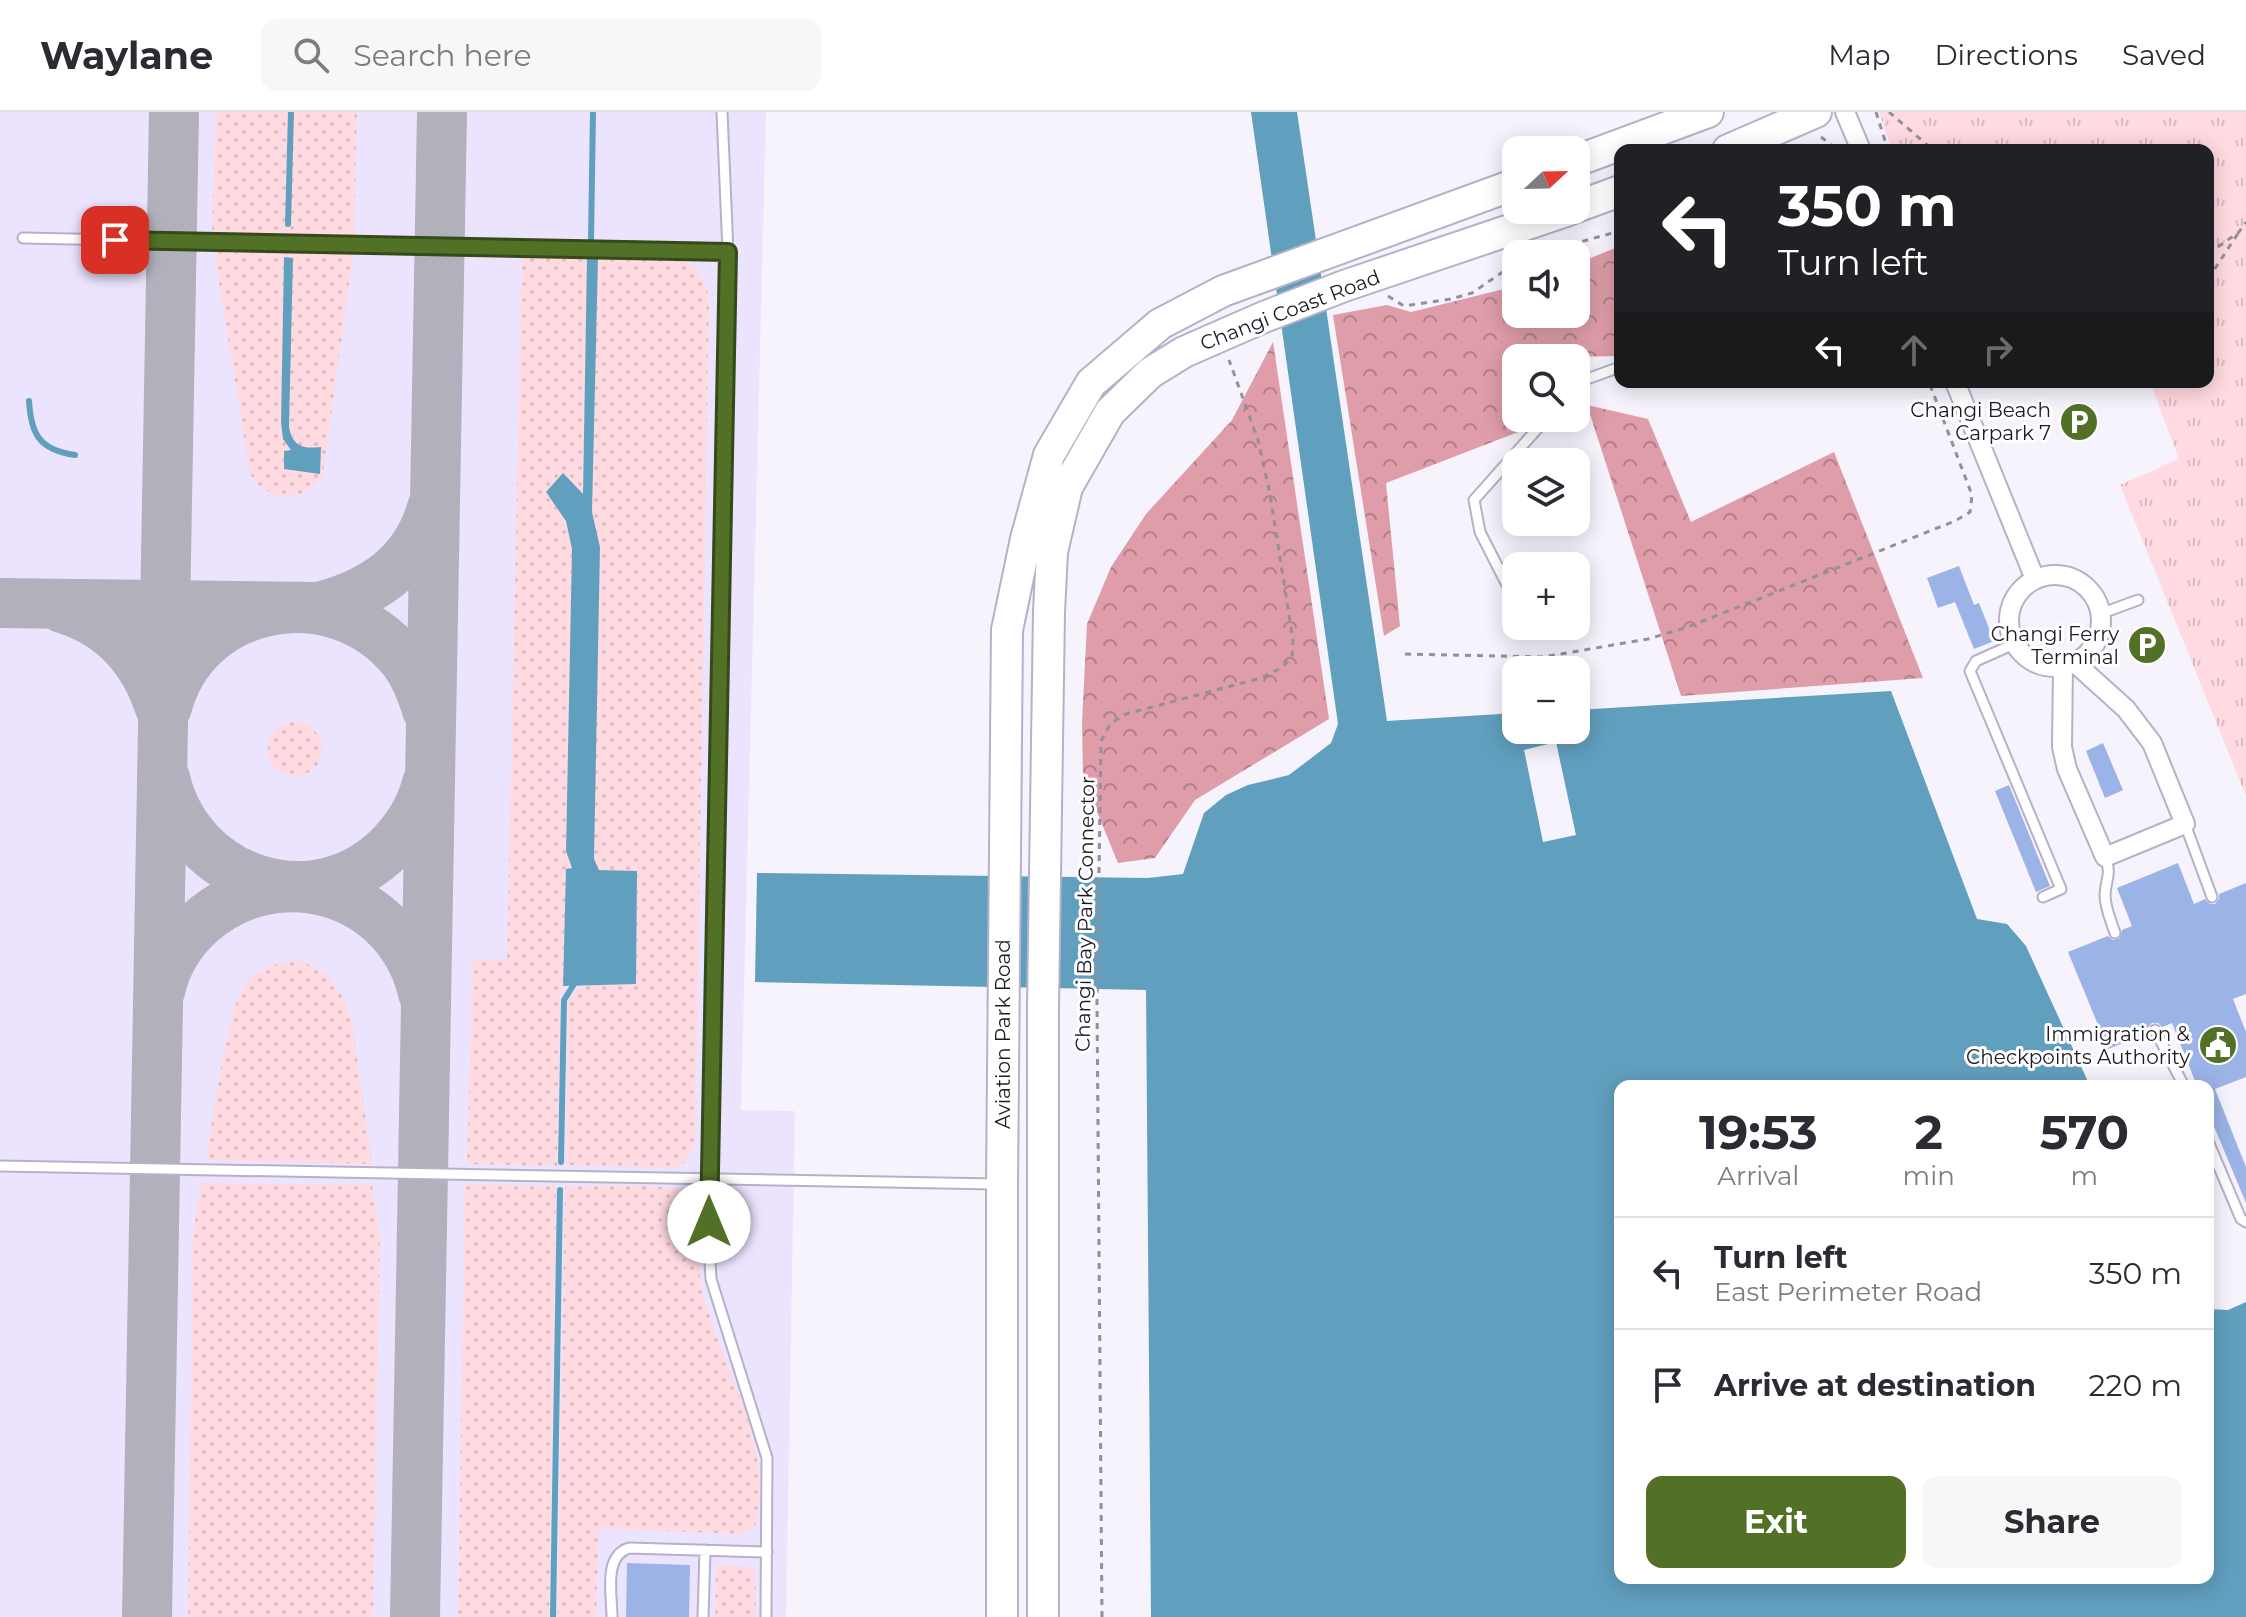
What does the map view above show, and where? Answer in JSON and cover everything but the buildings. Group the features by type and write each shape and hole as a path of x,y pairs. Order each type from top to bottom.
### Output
{"main road":[{"path":"1622,144 1708,112"},
{"path":"1748,144 1816,123"},
{"path":"1590,156 1614,147"},
{"name":"Changi Coast Road","path":"1049,455 1091,383 1172,317 1223,291 1502,189"},
{"name":"Changi Coast Road","path":"1590,202 1614,193"},
{"name":"Changi Coast Road","path":"1067,487 1110,412 1150,373 1184,352 1344,286 1527,224"},
{"name":"Aviation Park Road","path":"1002,1617 1007,630 1026,539 1049,455"},
{"name":"Aviation Park Road","path":"1043,1617 1043,1006 1052,552 1067,487"}],"street":[{"path":"1845,112 1858,144"},
{"path":"1957,388 2035,579"},
{"path":"2056,574 2076,580 2093,594 2100,614 2099,633 2091,651 2069,665 2044,666 2027,658 2014,644 2008,626 2010,607 2020,590 2035,579 2056,574"},
{"path":"2069,665 2126,709 2152,743 2185,824 2105,857 2067,769 2062,747 2069,665"}],"lane":[{"path":"722,112 728,252 709,1178 711,1279 767,1458 766,1617"},
{"path":"23,238 728,252"},
{"path":"1590,378 1614,369"},
{"path":"1502,575 1480,532 1474,500 1535,432"},
{"path":"2100,614 2138,600"},
{"path":"2014,644 1976,661 1970,671 2061,889 2043,897"},
{"path":"2185,824 2212,897"},
{"path":"2105,857 2110,869 2106,905 2115,933"},
{"path":"2155,1030 2181,1080"},
{"path":"2214,1155 2241,1219 2246,1222"},
{"path":"0,1166 1002,1184"},
{"path":"612,1617 612,1563 622,1550 767,1552"},
{"path":"703,1617 705,1550"}],"path":[{"path":"1876,112 1886,144"},
{"path":"1889,112 1926,144"},
{"path":"1816,123 1831,144"},
{"path":"2214,270 2246,222"},
{"path":"2214,250 2239,232"},
{"path":"1587,240 1614,233"},
{"path":"1386,295 1404,306 1451,299 1472,293 1502,273"},
{"name":"Changi Bay Park Connector","path":"1102,1617 1097,1003 1101,741 1111,723 1126,714 1261,678 1281,668 1292,657 1293,640 1270,494 1258,440 1227,352"},
{"path":"1405,654 1543,657 1648,639 1688,627 1955,521 1970,512 1972,495 1931,388"}],"shaded area":[{"path":"0,112 766,112 741,1110 795,1111 786,1617 0,1617"}],"green space":[{"path":"216,112 357,112 354,235 212,232"},
{"path":"1879,112 2246,112 2246,796 2120,485 2179,459 2152,388 2214,388 2214,144 1890,144"},
{"path":"1614,248 1614,356 1590,357 1590,344 1502,344 1502,432 1518,432 1386,483 1400,626 1384,636 1333,315 1387,305 1411,312 1502,289 1502,328 1590,328 1590,258"},
{"path":"214,252 353,254 323,474 307,491 286,496 266,490 250,474","holes":["284,257 293,258 289,427 296,444 304,449 284,469 292,451 281,431"]},
{"path":"522,256 587,258 583,496 546,492 566,521 572,549 566,851 572,869 566,869 557,1166 467,1164 473,959 507,960"},
{"path":"598,258 680,259 700,274 709,299 695,1143 685,1162 676,1168 566,1165 568,1001 572,993 587,985 636,983 637,872 598,870 594,859 600,547 592,512"},
{"path":"1273,342 1329,719 1195,800 1155,858 1118,863 1083,778 1082,722 1087,624 1111,567 1146,514 1232,420"},
{"path":"1590,406 1648,419 1691,522 1834,452 1923,678 1681,696 1590,414"},
{"path":"295,722 314,730 322,749 314,768 295,776 276,768 268,749 276,730"},
{"path":"296,960 316,968 331,980 347,1006 372,1164 206,1160 226,1041 239,997 246,983 262,970"},
{"path":"202,1183 372,1185 380,1236 373,1617 188,1617 193,1232"},
{"path":"465,1184 556,1186 549,1617 458,1617"},
{"path":"565,1186 672,1189 686,1193 694,1201 700,1216 702,1289 743,1406 758,1467 760,1497 755,1526 741,1534 599,1528 596,1617 557,1617"},
{"path":"716,1566 741,1566 755,1573 756,1617 715,1617"}],"water":[{"path":"1251,112 1297,112 1387,721 1502,714 1502,744 1590,744 1590,709 1891,691 1977,919 2007,924 2026,946 2087,1080 1614,1080 1614,1584 2214,1584 2214,1309 2228,1310 2246,1302 2246,1617 1151,1617 1146,990 755,982 757,873 1148,878 1183,874 1204,813 1226,795 1248,785 1289,775 1331,743 1338,724"},
{"path":"284,257 293,258 289,427 296,443 309,448 321,447 320,474 284,469 284,451 291,450 283,439 281,422"},
{"path":"587,258 598,258 592,512 600,547 594,859 599,870 637,871 636,984 563,986 566,869 572,868 566,851 572,549 566,521 546,492 563,473 583,494"}],"pier":[{"path":"1556,744 1576,835 1543,842 1524,750"}],"waterway":[{"path":"288,224 291,112"},
{"path":"591,240 593,112"},
{"path":"29,401 32,423 40,439 53,449 75,455"},
{"path":"561,1162 564,1000 576,981"},
{"path":"553,1617 560,1190"}],"taxiway":[{"path":"147,1617 174,112"},
{"path":"415,1617 442,112"},
{"path":"0,603 319,607 357,594 390,574 415,546 432,508"},
{"path":"62,608 97,623 124,645 145,673 160,708"},
{"path":"167,707 182,672 204,644 232,624 265,612 299,608 334,613 367,627 407,664 427,710"},
{"path":"165,778 178,814 199,843 227,865 258,880 292,886 327,883 360,870 391,846 403,832 417,809 427,783"},
{"path":"160,991 175,954 200,923 231,902 265,890 299,887 332,894 363,908 389,929 410,958 423,993"}],"place":[{"name":"Changi Beach Carpark 7","path":"2079,422"},
{"name":"Changi Ferry Terminal","path":"2147,645"},
{"name":"Immigration & Checkpoints Authority","path":"2218,1045"}],"route":[{"path":"115,240 728,252 709,1222"}]}
